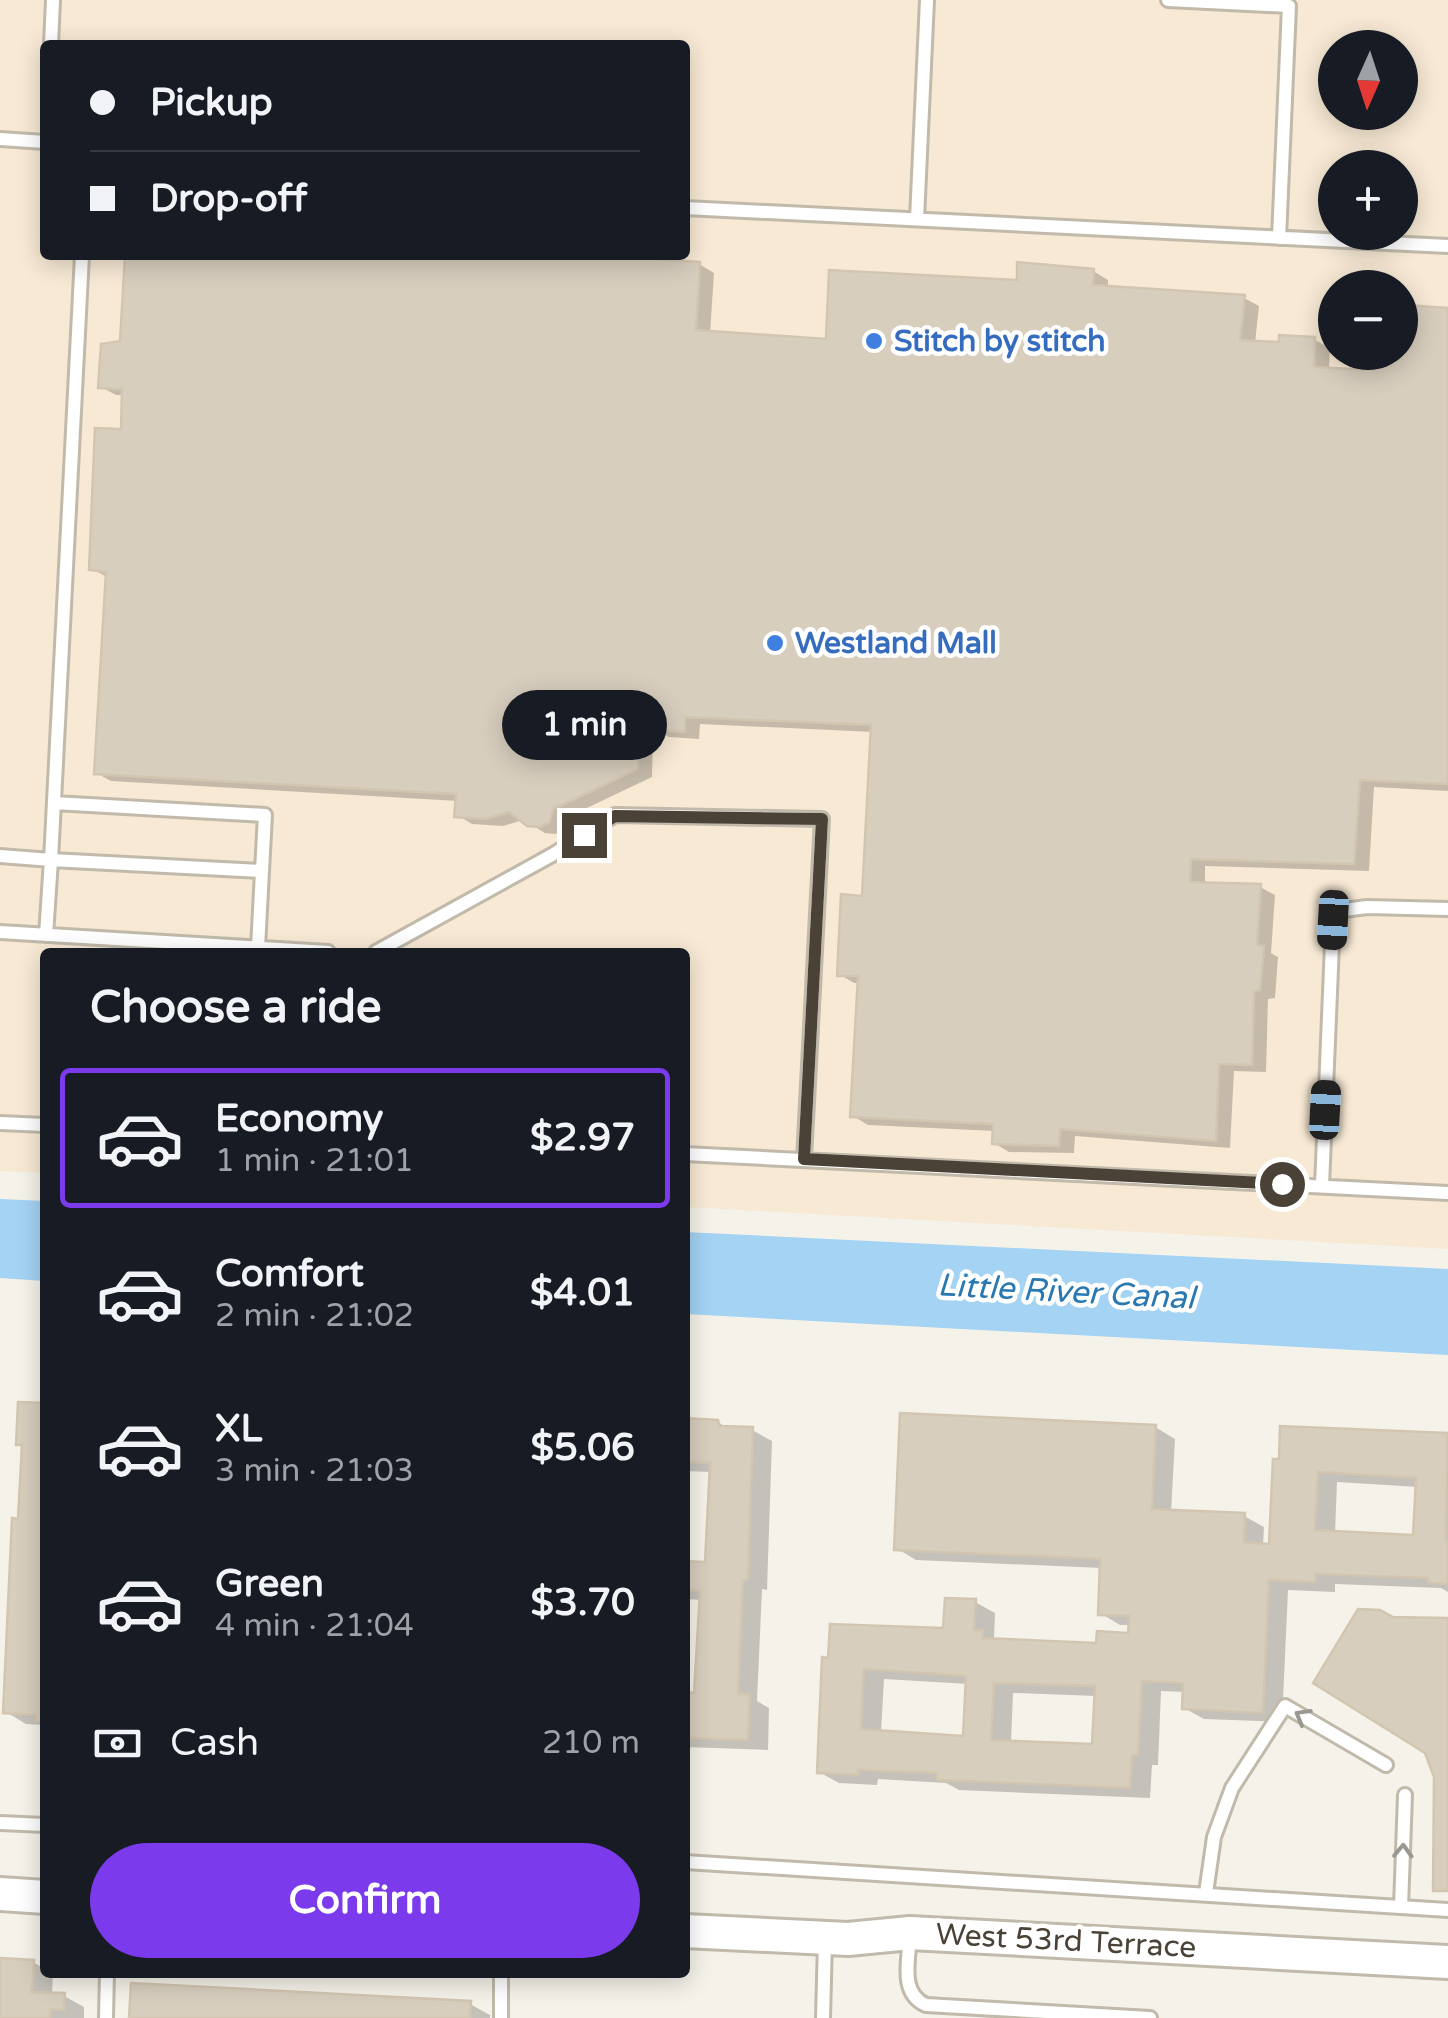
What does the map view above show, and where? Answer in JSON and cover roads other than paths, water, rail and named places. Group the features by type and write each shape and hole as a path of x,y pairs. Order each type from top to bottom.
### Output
{"street":[{"path":"0,1894 40,1896"},
{"name":"West 53rd Terrace","path":"690,1930 848,1940 910,1932 1448,1962"}],"lane":[{"path":"52,40 53,0"},
{"path":"916,220 926,0"},
{"path":"1168,0 1290,3 1279,238"},
{"path":"0,139 40,142"},
{"path":"690,208 1448,246"},
{"path":"46,934 82,260"},
{"path":"0,932 258,948 265,814 54,804"},
{"path":"383,948 615,816 822,819 804,1159"},
{"path":"0,856 262,870"},
{"path":"1322,1186 1333,920 1344,910 1367,906 1448,909"},
{"path":"0,1122 40,1125"},
{"path":"690,1154 1448,1192"},
{"path":"1206,1894 1214,1837 1232,1788 1285,1706 1386,1765"},
{"path":"1402,1907 1405,1795"},
{"path":"0,1823 40,1825"},
{"path":"690,1862 1448,1910"},
{"path":"910,1932 908,1988 915,2000 926,2005 1150,2018"},
{"path":"822,2018 826,1938"},
{"path":"106,2018 107,1978"},
{"path":"501,2018 502,1978"}],"water":[{"path":"0,1199 40,1201 40,1281 0,1278"},
{"name":"Little River Canal","path":"690,1232 1448,1269 1448,1355 690,1314"}],"place":[{"name":"Stitch by stitch","path":"874,341"},
{"name":"Westland Mall","path":"775,643"}]}
